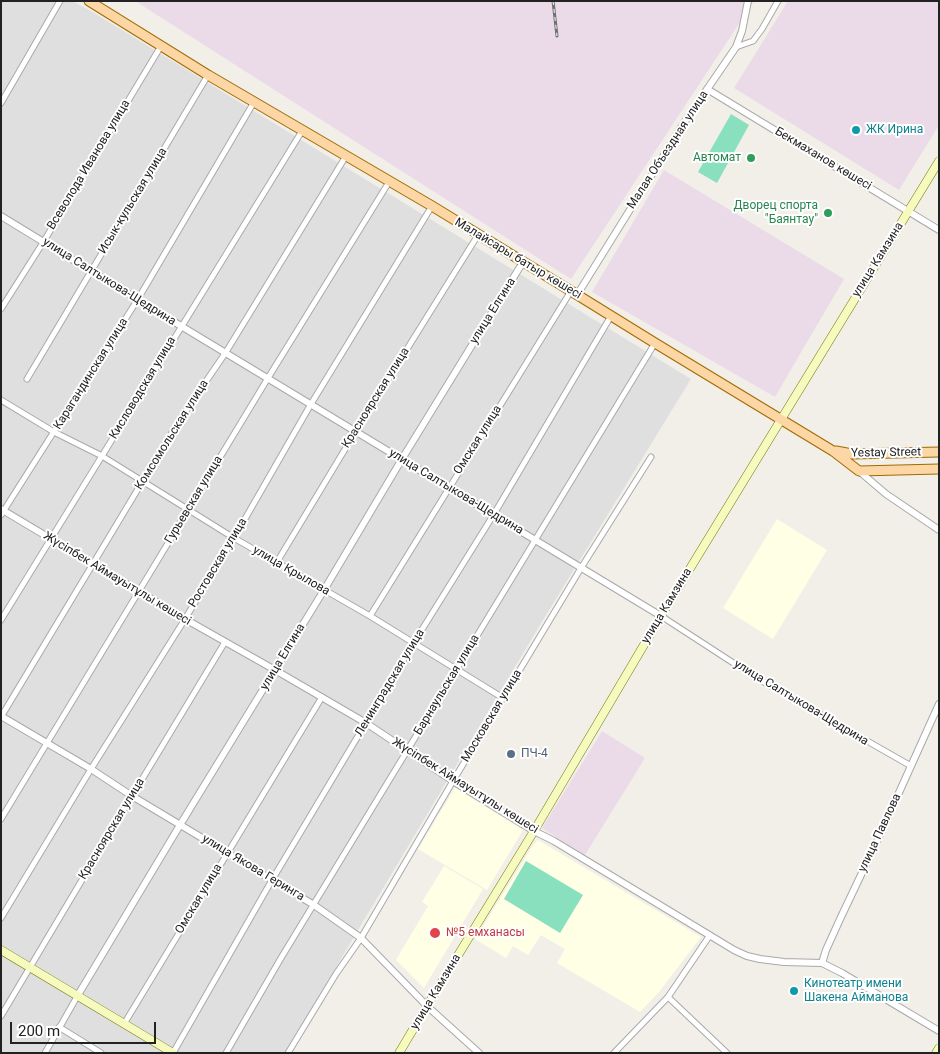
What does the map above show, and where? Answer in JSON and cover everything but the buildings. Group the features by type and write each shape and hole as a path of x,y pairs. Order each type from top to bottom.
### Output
{"main road":[{"name":"Малайсары батыр көшесі","path":"88,1 208,75 432,206 833,451 858,470"},
{"name":"улица Камзина","path":"400,1053 780,419 939,161"},
{"name":"Yestay Street","path":"833,451 852,454 939,452"},
{"name":"Yestay Street","path":"858,470 939,469"},
{"path":"1,950 173,1053"},
{"path":"936,1053 939,1048"}],"street":[{"path":"1,102 60,1"},
{"name":"Малая Объездная улица","path":"574,293 682,126 736,47 742,31 748,1"},
{"path":"736,47 753,41 762,30 778,1"},
{"name":"Всеволода Иванова улица","path":"1,310 161,46"},
{"name":"Исык-кульская улица","path":"27,379 208,75"},
{"name":"Бекмаханов көшесі","path":"707,90 939,230"},
{"name":"Карагандинская улица","path":"2,511 138,299 254,102"},
{"name":"Кисловодская улица","path":"1,620 302,131"},
{"name":"Комсомольская улица","path":"1,716 177,424 226,352 346,156"},
{"name":"Гурьевская улица","path":"1,819 389,182"},
{"name":"Ростовская улица","path":"1,918 91,768 185,619 234,538 310,404 432,206"},
{"name":"улица Салтыкова-Щедрина","path":"1,216 661,616 755,677 911,766"},
{"name":"Красноярская улица","path":"277,562 478,235"},
{"name":"улица Елгина","path":"45,1053 180,825 523,262"},
{"name":"Омская улица","path":"370,616 449,487 574,293"},
{"name":"Ленинградская улица","path":"173,1053 272,880 413,644 494,514 611,316"},
{"name":"Барнаульская улица","path":"226,1053 407,750 655,343"},
{"name":"улица Крылова","path":"1,400 54,432 102,456 143,480 234,538 370,616 503,698"},
{"name":"Московская улица","path":"288,1053 336,974 361,938 503,698 652,457"},
{"name":"Малайсары батыр көшесі","path":"858,470 886,494 939,530"},
{"name":"Жүсіпбек Аймауытұлы көшесі","path":"2,511 366,723 453,781 534,831 554,841 734,950 760,959 822,963 939,1031"},
{"name":"Красноярская улица","path":"1,1016 225,642"},
{"name":"Омская улица","path":"124,1024 322,698"},
{"name":"улица Павлова","path":"822,963 841,916 939,704"},
{"name":"улица Якова Геринга","path":"1,716 91,768 132,796 314,905 361,938 427,1006 479,1053"},
{"path":"614,1053 668,998 710,936"},
{"path":"668,998 727,1053"},
{"path":"59,1027 101,1053"}],"shaded area":[{"path":"1,1 72,1 91,11 691,379 543,620 342,957 289,1053 1,1053"},
{"path":"135,1 754,1 571,279"},
{"path":"788,1 939,1 939,125 899,190 734,88"},
{"path":"664,170 844,279 775,397 592,292"},
{"path":"777,519 827,550 773,639 723,608"},
{"path":"602,731 645,758 585,855 542,828"},
{"path":"455,788 523,830 487,890 418,849"},
{"path":"538,840 701,937 659,992 640,1012 557,963 565,949 541,935 528,955 513,946 506,958 475,939"},
{"name":"№5 емханасы","path":"444,866 483,889 424,988 396,960 428,906 422,902"}],"green space":[{"path":"731,114 749,125 717,183 698,172"},
{"path":"526,861 583,895 560,933 504,899"}],"railway":[{"path":"553,1 557,36"}],"place":[{"name":"ЖК Ирина","path":"856,130"},
{"name":"Автомат","path":"751,158"},
{"name":"Дворец спорта \"Баянтау\"","path":"828,213"},
{"name":"ПЧ-4","path":"511,754"},
{"name":"№5 емханасы","path":"435,933"},
{"name":"Кинотеатр имени Шакена Айманова","path":"794,991"}]}
